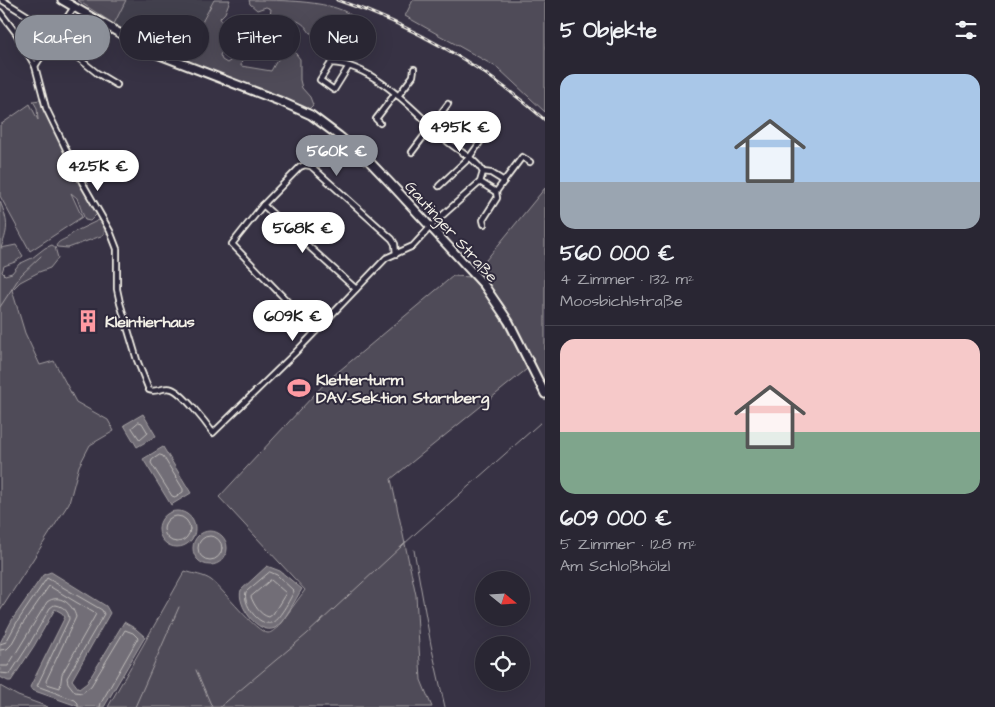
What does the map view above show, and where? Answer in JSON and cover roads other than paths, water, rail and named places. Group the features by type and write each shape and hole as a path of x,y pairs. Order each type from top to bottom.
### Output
{"main road":[{"name":"Gautinger Straße","path":"62,0 152,52 282,102 311,116 340,136 369,161 484,285 499,306 525,352 545,394"}],"street":[{"path":"2,0 26,15"},
{"path":"69,15 74,7"},
{"path":"0,12 16,33 35,66 46,108 82,182 110,231 117,249 117,289 137,360 149,390 154,392 165,388 172,389 178,393 213,433 316,331 386,258 413,246 431,226 480,182 483,172"},
{"path":"35,66 39,60"},
{"path":"81,60 97,73 117,84"},
{"path":"348,66 334,90 320,80 332,63 348,66 365,73 397,95 450,144 479,166 483,172 491,174 504,182"},
{"path":"380,123 376,119 413,76 414,69"},
{"path":"412,152 448,104"},
{"path":"439,186 469,158 490,128"},
{"path":"484,224 483,220 497,198 496,192 522,157 530,162"},
{"path":"316,331 275,291 232,244 263,205 300,167 305,165 311,166 392,239 395,244 396,254"},
{"path":"480,182 496,192"},
{"path":"263,205 356,289"}],"water":[{"path":"143,414 156,436 137,447 124,425"},
{"path":"163,447 191,493 171,505 143,459"},
{"path":"177,511 184,512 190,516 194,522 194,536 190,542 184,546 177,547 170,546 164,542 160,536 159,529 160,522 164,516 170,512"},
{"path":"210,531 217,532 222,536 226,541 226,555 222,560 217,564 210,565 203,564 198,560 194,555 193,548 194,541 198,536 203,532"},
{"path":"267,566 280,571 302,589 282,621 275,628 268,629 255,623 245,610 240,596 241,590"},
{"path":"51,572 106,606 110,613 72,680 79,689 87,683 124,622 145,637 104,707 80,707 32,690 30,687 65,617 55,609 11,681 0,677 0,643 12,620 43,575"}],"waterway":[{"path":"0,307 21,275 41,256"},
{"path":"220,707 307,634 416,533 540,423"},
{"path":"414,550 431,645 445,707"},
{"path":"135,707 179,607"},
{"path":"196,670 212,707"}],"railway":[{"path":"337,0 393,22 447,50 498,82 545,120"}],"place":[{"name":"Kleintierhaus","path":"88,321"},
{"name":"Kletterturm DAV-Sektion Starnberg","path":"299,388"}]}
